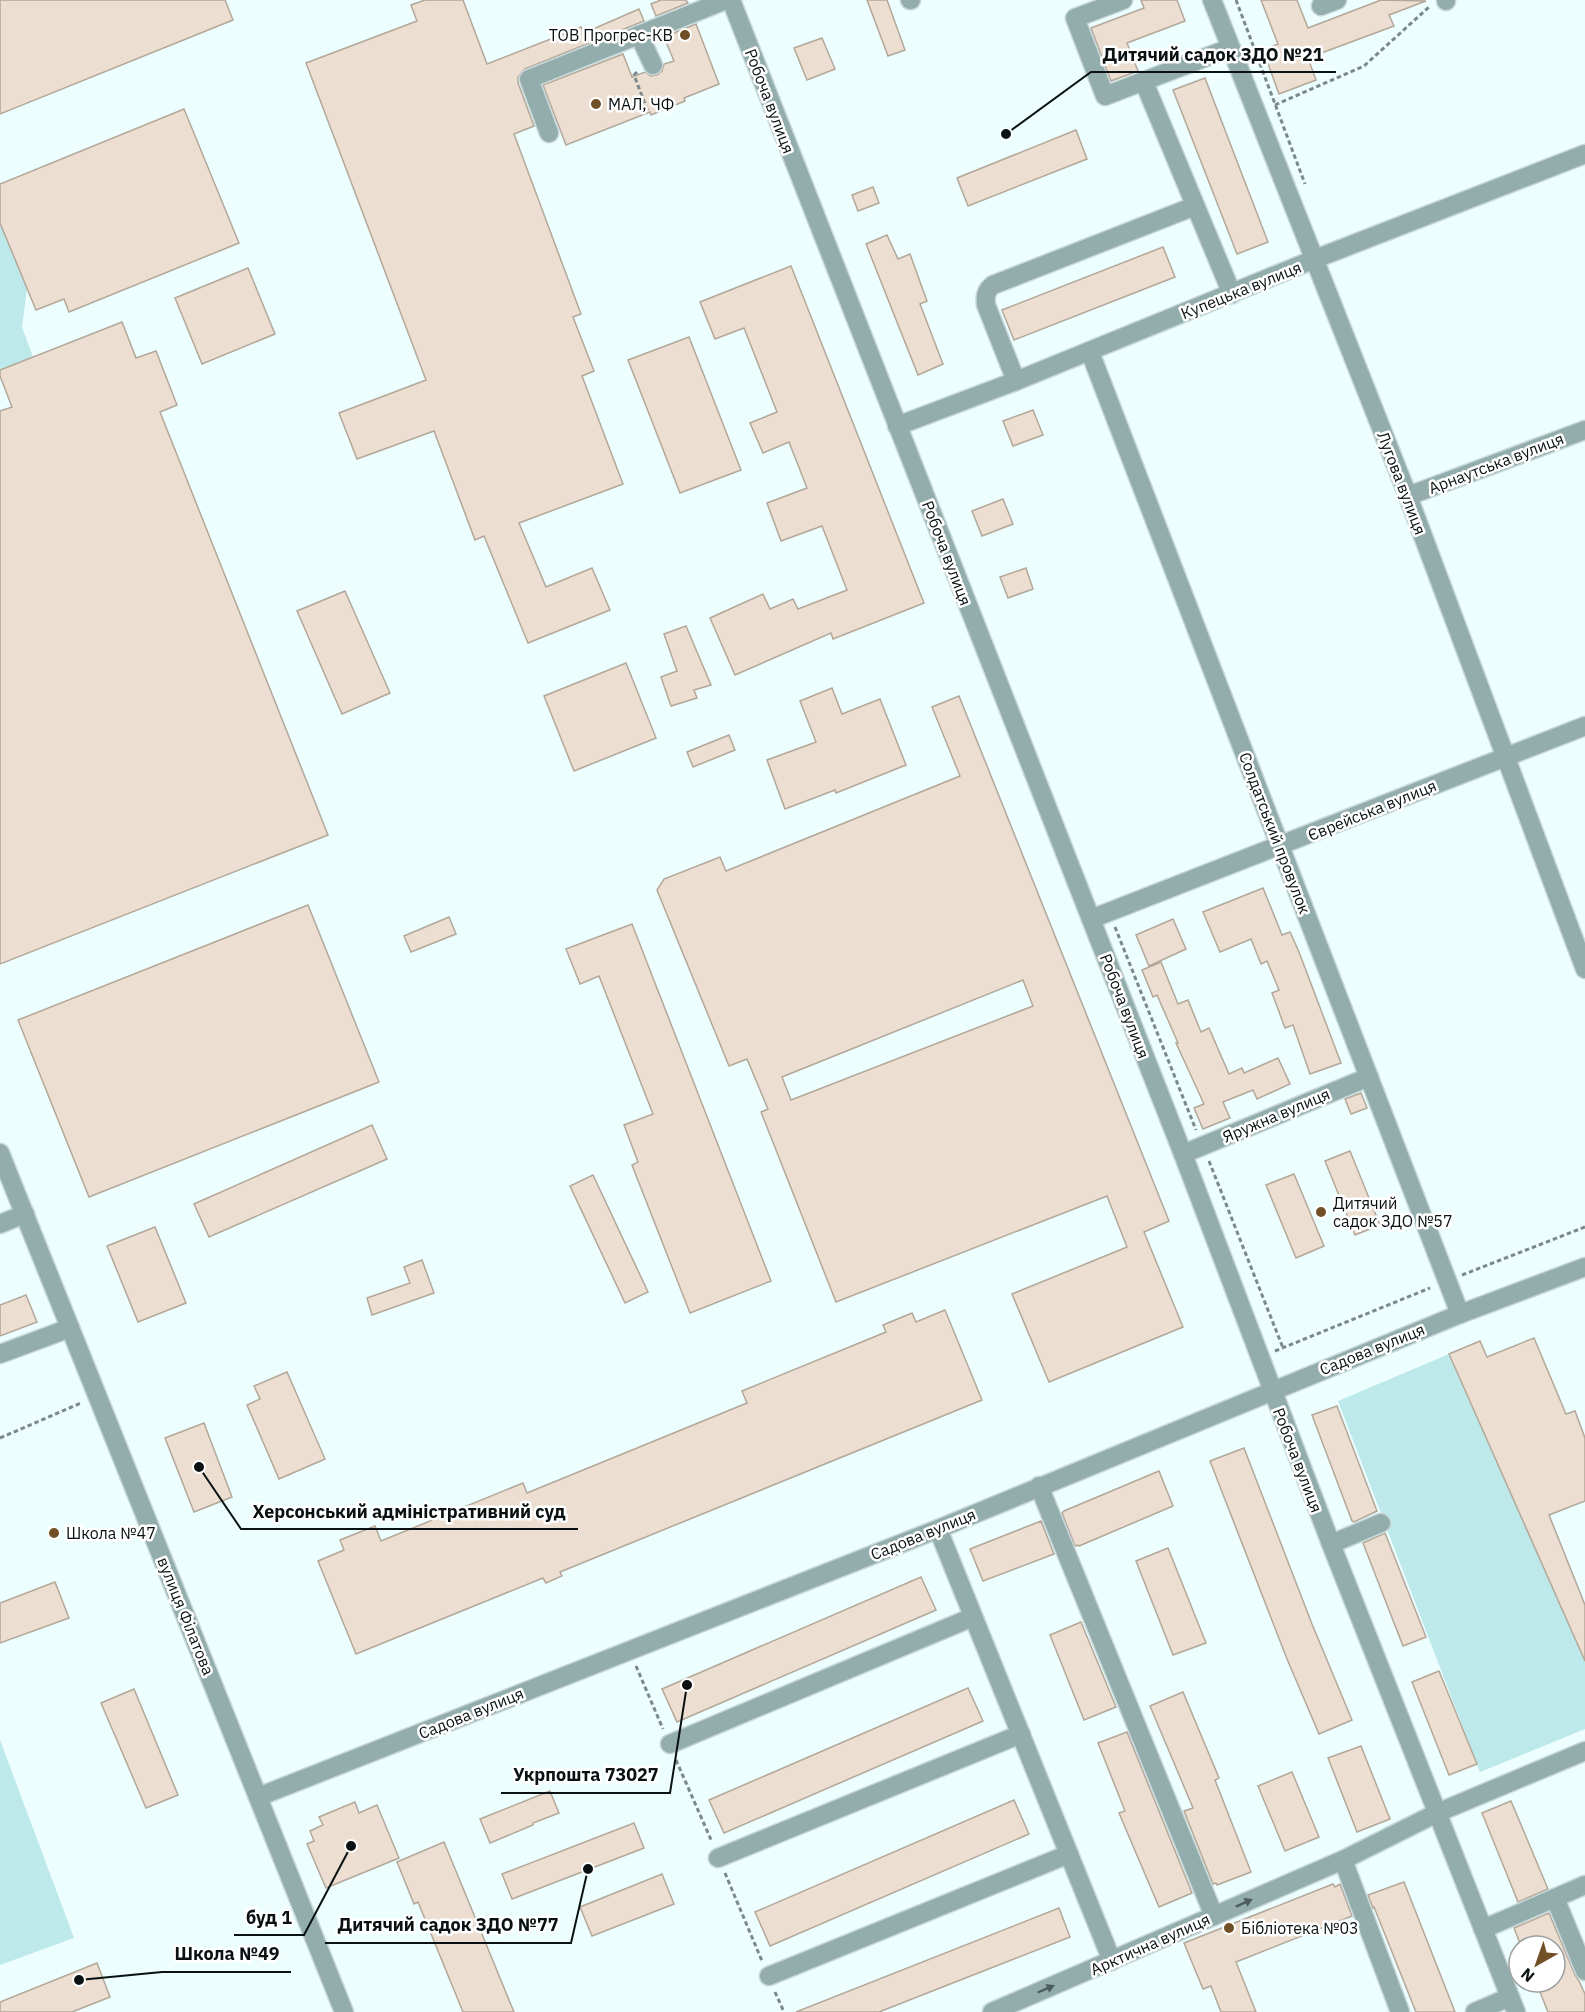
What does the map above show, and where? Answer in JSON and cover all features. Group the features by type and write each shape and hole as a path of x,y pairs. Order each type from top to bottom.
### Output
{"street":[{"path":"549,133 530,79 726,0"},
{"name":"Робоча вулиця","path":"731,0 1183,1154 1330,1544 1513,2005"},
{"path":"1123,0 1074,18 1105,96 1230,48"},
{"name":"Лугова вулиця","path":"1212,0 1408,496 1585,969"},
{"path":"639,35 651,62"},
{"path":"1144,82 1232,294"},
{"name":"Купецька вулиця","path":"897,426 1090,352 1315,260 1585,154"},
{"path":"1016,381 986,305 985,296 988,288 1195,206"},
{"name":"Солдатський провулок","path":"1090,352 1460,1314"},
{"name":"Арнаутська вулиця","path":"1408,496 1585,430"},
{"name":"Єврейська вулиця","path":"1091,919 1585,726"},
{"name":"Яружна вулиця","path":"1183,1154 1369,1077"},
{"name":"вулиця Філатова","path":"0,1153 344,2012"},
{"path":"0,1224 25,1214"},
{"name":"Садова вулиця","path":"258,1797 938,1529 1460,1314 1585,1267"},
{"path":"0,1354 70,1328"},
{"path":"1040,1486 1214,1916"},
{"path":"1330,1544 1381,1523"},
{"path":"938,1529 1112,1961"},
{"path":"670,1744 973,1617"},
{"path":"718,1858 1021,1734"},
{"name":"Арктична вулиця","path":"992,2012 1343,1860 1437,1813 1585,1751"},
{"path":"769,1976 1069,1854"},
{"path":"1343,1860 1400,2012"},
{"path":"1483,1929 1585,1885"},
{"path":"1555,1898 1585,1971"},
{"path":"1474,2012 1513,2005"}],"path":[{"path":"1236,0 1308,189"},
{"path":"1257,114 1364,66 1443,0"},
{"path":"648,112 634,75 651,62"},
{"path":"1109,912 1283,1348"},
{"path":"1260,1357 1585,1227"},
{"path":"0,1438 69,1406 98,1397"},
{"path":"630,1650 784,2012"}],"shaded area":[{"path":"0,223 27,288 22,327 33,357 0,370"},
{"path":"1449,1354 1585,1661 1585,1729 1480,1772 1338,1401"},
{"path":"0,1740 74,1938 0,1965"}],"building":[{"path":"0,0 225,0 233,20 0,114"},
{"path":"425,0 463,0 487,64 581,27 584,33 639,9 644,21 525,69 518,77 518,83 534,126 514,134 581,314 573,317 594,371 582,376 623,484 519,523 546,587 592,568 610,610 528,643 484,536 475,540 434,431 357,459 339,413 426,380 306,63 417,21 411,5"},
{"path":"661,0 686,0 688,3 656,16 651,4"},
{"path":"867,0 887,0 905,50 888,56"},
{"path":"1141,0 1177,0 1185,21 1127,43 1138,71 1111,81 1091,28 1144,8"},
{"path":"1261,0 1297,0 1308,28 1381,0 1426,1 1389,15 1394,26 1308,58 1316,80 1279,94 1267,61 1274,58 1270,47 1278,44"},
{"path":"696,24 719,84 651,115 650,112 566,145 543,85 623,54 632,77 645,72 651,76 657,75 662,71 664,64 674,61 664,37"},
{"path":"822,38 835,69 807,80 794,48"},
{"path":"1205,78 1268,242 1237,254 1173,90"},
{"path":"184,109 239,243 69,312 64,299 36,310 0,223 0,184"},
{"path":"1076,130 1087,159 968,206 957,178"},
{"path":"873,187 879,203 858,211 852,195"},
{"path":"887,235 898,259 910,254 927,301 920,304 943,364 918,375 866,244"},
{"path":"1163,247 1175,277 1014,340 1002,310"},
{"path":"791,266 924,603 833,639 831,633 735,675 710,618 763,594 770,609 793,599 798,609 847,590 822,526 781,541 767,503 807,488 789,442 763,453 750,423 777,412 744,328 715,339 700,302"},
{"path":"248,268 275,334 202,364 175,298"},
{"path":"122,322 136,358 156,351 177,405 160,412 328,835 0,964 0,411 12,407 0,376 0,370"},
{"path":"689,337 741,470 680,493 628,360"},
{"path":"1033,410 1043,435 1013,446 1003,421"},
{"path":"1003,499 1013,524 982,536 972,511"},
{"path":"1026,568 1033,589 1008,598 1000,577"},
{"path":"345,591 390,693 342,714 297,611"},
{"path":"686,626 711,685 694,690 697,698 671,706 661,677 677,671 664,634"},
{"path":"626,663 656,738 574,771 544,696"},
{"path":"832,688 842,714 880,699 906,765 836,793 835,790 785,809 767,760 816,742 800,701"},
{"path":"959,696 1169,1221 1144,1232 1183,1327 1049,1382 1012,1294 1127,1247 1107,1196 836,1302 761,1112 768,1109 747,1059 729,1066 657,890 664,879 720,857 726,871 960,776 932,707","holes":["1023,980 1033,1006 791,1100 782,1077"]},
{"path":"729,735 735,750 693,767 687,752"},
{"path":"1263,888 1282,935 1290,932 1299,952 1341,1063 1310,1074 1293,1025 1285,1028 1272,993 1279,990 1267,961 1261,964 1251,939 1220,952 1203,912"},
{"path":"308,905 379,1082 89,1197 18,1020"},
{"path":"449,917 456,934 411,952 404,936"},
{"path":"1173,919 1186,949 1149,966 1136,935"},
{"path":"632,924 771,1281 690,1313 632,1165 638,1162 624,1125 653,1114 599,976 580,984 566,949"},
{"path":"1161,962 1178,1004 1188,1000 1201,1032 1209,1028 1229,1074 1242,1068 1244,1073 1278,1058 1290,1084 1257,1099 1253,1090 1223,1102 1230,1118 1203,1129 1194,1108 1204,1104 1157,995 1153,997 1142,970"},
{"path":"1361,1093 1367,1108 1351,1114 1345,1099"},
{"path":"372,1125 387,1159 209,1237 194,1204"},
{"path":"1350,1151 1380,1225 1355,1235 1325,1161"},
{"path":"1294,1174 1324,1246 1296,1258 1266,1185"},
{"path":"593,1175 648,1292 625,1303 570,1186"},
{"path":"155,1227 186,1303 138,1322 107,1246"},
{"path":"422,1260 434,1293 372,1315 367,1298 410,1283 404,1267"},
{"path":"26,1295 37,1322 0,1336 0,1305"},
{"path":"945,1310 982,1400 560,1572 562,1576 546,1583 543,1578 356,1654 318,1561 344,1550 340,1540 375,1526 381,1541 523,1483 527,1493 747,1403 742,1391 886,1332 883,1325 912,1313 916,1322"},
{"path":"1534,1338 1566,1414 1575,1411 1585,1438 1585,1501 1549,1515 1585,1605 1585,1661 1449,1354 1480,1341 1487,1357"},
{"path":"287,1372 325,1459 279,1479 247,1405 260,1399 254,1386"},
{"path":"1337,1406 1377,1511 1354,1522 1312,1415"},
{"path":"204,1423 232,1497 194,1512 165,1438"},
{"path":"1244,1448 1352,1720 1319,1734 1287,1659 1210,1461"},
{"path":"1159,1471 1173,1506 1075,1546 1062,1513 1064,1511"},
{"path":"1041,1521 1054,1554 983,1581 970,1549"},
{"path":"1385,1533 1426,1637 1403,1646 1363,1543"},
{"path":"1168,1548 1206,1643 1173,1655 1136,1561"},
{"path":"921,1577 936,1610 677,1722 662,1689"},
{"path":"55,1582 69,1618 0,1643 0,1603"},
{"path":"1081,1622 1116,1707 1084,1720 1050,1635"},
{"path":"1439,1671 1477,1764 1449,1775 1412,1682"},
{"path":"968,1688 983,1721 724,1833 709,1800"},
{"path":"134,1689 178,1795 146,1808 101,1703"},
{"path":"1183,1692 1219,1778 1215,1780 1251,1872 1217,1885 1213,1884 1184,1811 1193,1808 1150,1706"},
{"path":"1127,1732 1192,1893 1159,1907 1119,1813 1125,1811 1098,1743"},
{"path":"1361,1746 1390,1819 1357,1832 1328,1758"},
{"path":"1292,1772 1319,1837 1285,1851 1258,1786"},
{"path":"550,1791 559,1813 490,1843 480,1819"},
{"path":"1014,1800 1029,1834 770,1946 755,1912"},
{"path":"1511,1801 1548,1889 1518,1902 1482,1813"},
{"path":"355,1802 359,1813 377,1805 399,1858 326,1888 307,1844 314,1841 310,1831 323,1825 319,1817"},
{"path":"634,1823 644,1848 512,1899 502,1874"},
{"path":"444,1842 514,2012 463,2012 418,1902 414,1904 397,1862"},
{"path":"662,1874 674,1904 592,1936 580,1907"},
{"path":"1404,1882 1455,2012 1416,2012 1373,1908 1368,1895"},
{"path":"1333,1884 1335,1887 1340,1884 1352,1916 1236,1962 1256,2012 1221,2012 1211,1986 1203,1989 1184,1943"},
{"path":"1059,1908 1070,1937 879,2012 796,2012"},
{"path":"1549,1913 1558,1934 1516,1934 1514,1928"},
{"path":"1567,1956 1585,1994 1585,2012 1548,2012 1541,1994 1567,1994"},
{"path":"97,1963 110,1997 72,2012 0,2012 0,2002"}],"place":[{"name":"ТОВ Прогрес-КВ","path":"685,35"},
{"name":"МАЛ, ЧФ","path":"596,104"},
{"name":"Дитячий садок ЗДО №21","path":"1006,134"},
{"name":"Дитячий садок ЗДО №57","path":"1321,1212"},
{"name":"Херсонський адміністративний суд","path":"199,1467"},
{"name":"Школа №47","path":"54,1533"},
{"name":"Укрпошта 73027","path":"687,1685"},
{"name":"буд 1","path":"351,1846"},
{"name":"Дитячий садок ЗДО №77","path":"588,1869"},
{"name":"Бібліотека №03","path":"1229,1928"},
{"name":"Школа №49","path":"79,1980"}]}
